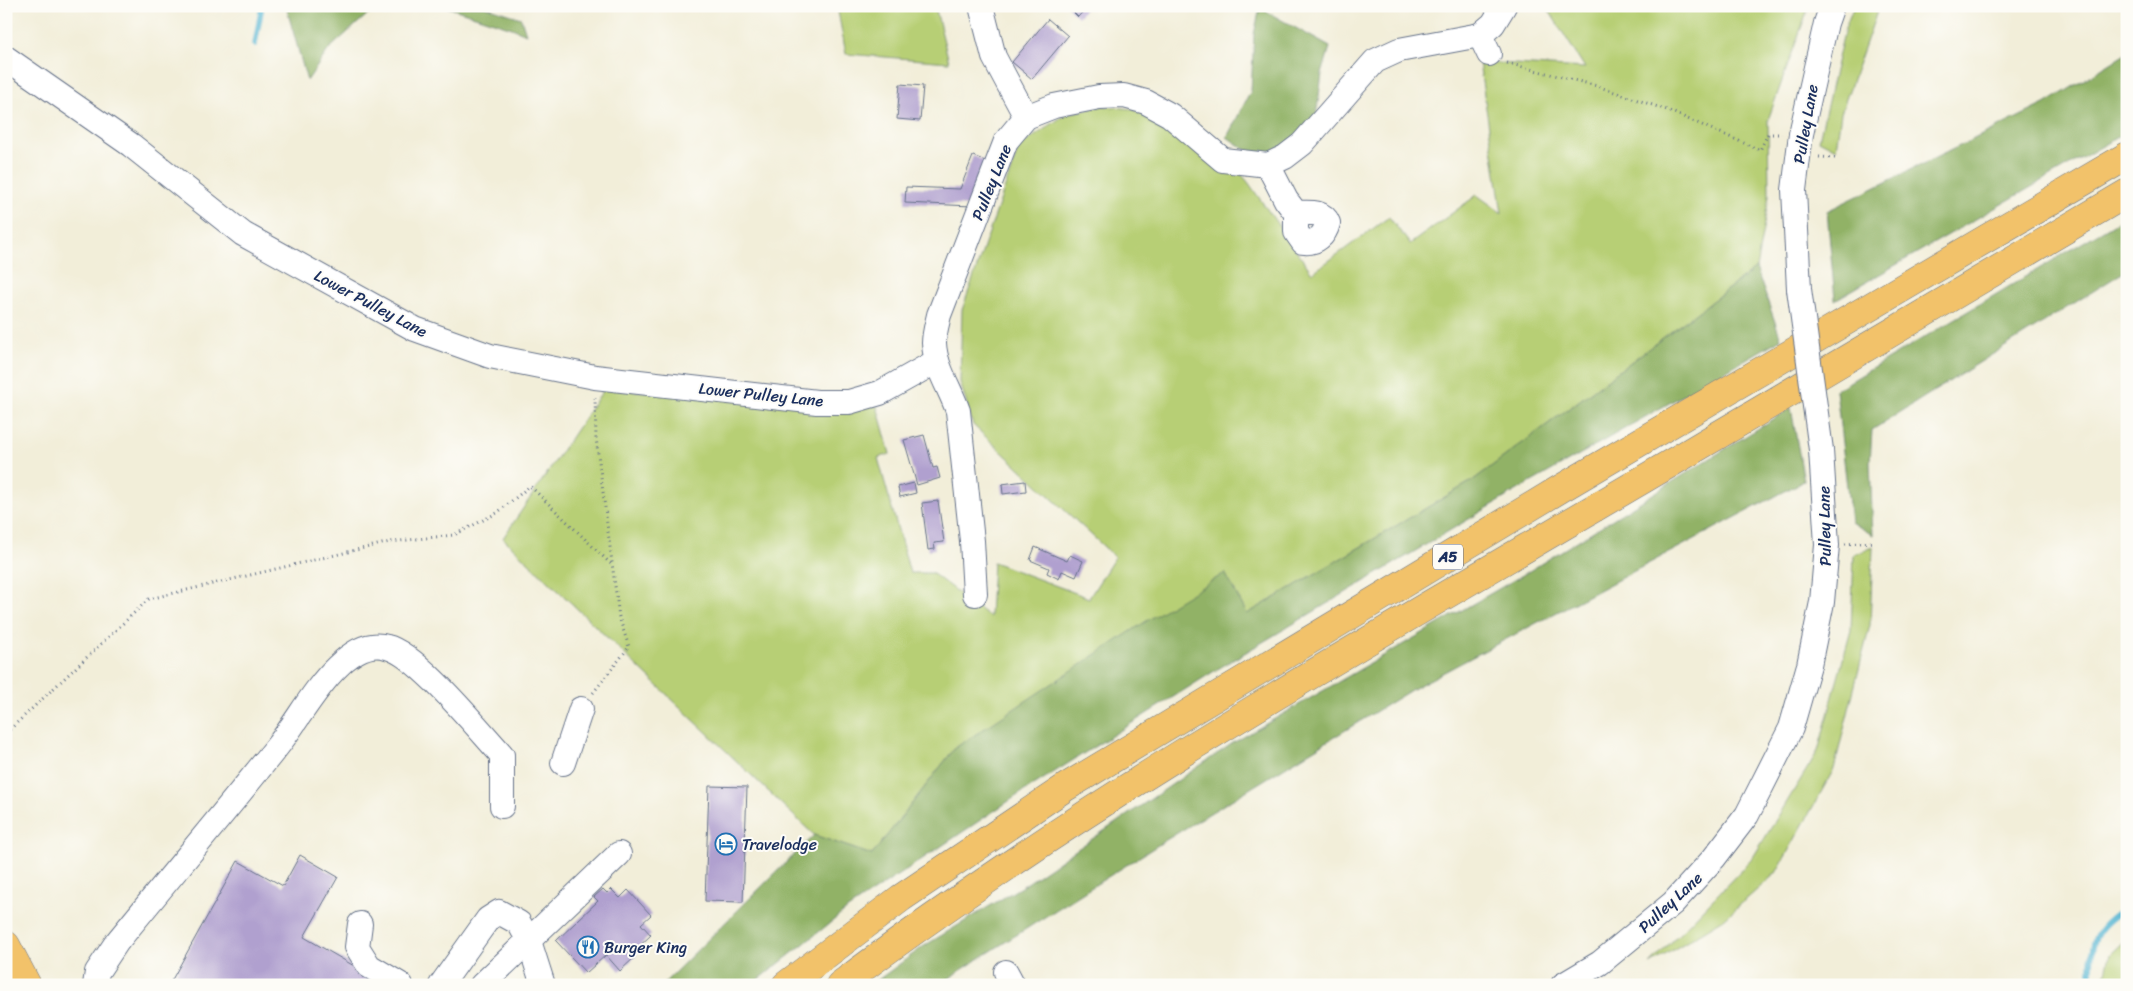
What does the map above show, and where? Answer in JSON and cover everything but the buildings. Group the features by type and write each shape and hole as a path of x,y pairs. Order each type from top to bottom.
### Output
{"highway":[{"name":"A5","path":"786,985 901,898 1066,787 1551,494 2127,156"},
{"name":"A5","path":"840,985 912,931 1064,827 1303,679 2127,193"},
{"path":"6,945 27,985"}],"street":[{"path":"981,6 994,57 1026,117"},
{"path":"1296,213 1286,200 1268,165 1285,157 1302,144 1375,61 1399,50 1484,44 1504,6"},
{"name":"Pulley Lane","path":"1563,985 1600,963 1673,903 1714,858 1746,816 1791,728 1810,665 1822,602 1827,546 1821,450 1799,289 1794,190 1801,134 1826,23 1832,6"},
{"name":"Lower Pulley Lane","path":"6,58 131,145 243,234 415,329 490,356 595,377 817,402 848,402 880,393 937,361"},
{"name":"Pulley Lane","path":"975,594 972,541 958,411 937,361 934,342 939,315 1006,141 1026,117 1054,106 1099,97 1124,96 1146,102 1170,114 1223,160 1268,165"},
{"path":"95,985 97,972 117,942 277,747 316,692 337,667 362,648 387,646 410,659 441,689 502,755 502,806"},
{"path":"563,763 581,709"},
{"path":"482,985 619,854"},
{"path":"441,985 488,919 499,912 519,923 529,941 543,985"},
{"path":"360,924 357,947 369,966 402,985"}],"path":[{"path":"1484,44 1489,58 1597,86 1667,110 1760,150 1768,134 1801,134"},
{"path":"581,709 629,647 619,617 596,438 595,377"},
{"path":"6,733 148,599 390,542 454,534 496,513 530,486 613,566"}],"green space":[{"path":"286,6 416,6 368,14 329,49 307,81"},
{"path":"444,6 484,6 521,18 526,34 512,28"},
{"path":"837,6 935,6 949,62 846,54"},
{"path":"1546,6 1809,6 1768,120 1769,196 1756,268 1472,481 1247,614 1225,573 955,748 872,855 814,835 503,538 604,389 877,406 890,454 878,458 910,573 932,573 990,617 993,562 1089,598 1115,557 973,425 960,382 962,310 1019,147 1066,114 1103,106 1132,109 1170,127 1198,152 1241,174 1312,273 1389,217 1410,244 1477,195 1502,213 1479,62 1585,68"},
{"path":"1854,6 1879,6 1841,113 1836,149 1819,140 1845,28"},
{"path":"1260,8 1330,47 1322,74 1316,117 1287,144 1271,153 1247,151 1227,137 1251,91 1254,34"},
{"path":"2127,53 2127,132 1835,300 1827,211 2045,104"},
{"path":"2127,216 2127,270 1872,430 1870,463 1873,535 1851,522 1836,390"},
{"path":"1756,268 1781,339 1516,491 1216,670 1018,795 849,908 752,985 662,985 814,835 872,855 955,748 1148,620 1225,573 1247,614 1472,481"},
{"path":"1791,408 1804,481 1416,687 1166,840 955,974 941,985 871,985 924,946 1026,884 1233,743 1526,573"},
{"path":"1873,547 1870,625 1834,769 1776,873 1724,919 1650,964 1752,859 1818,751 1851,630 1854,555"},
{"path":"2127,938 2127,985 2106,985 2104,981 2110,954"}],"waterway":[{"path":"255,44 262,6"},
{"path":"2091,985 2091,959 2095,939 2099,931 2106,924 2127,908"}],"place":[{"name":"Travelodge","path":"726,844"},
{"name":"Burger King","path":"588,947"}]}
